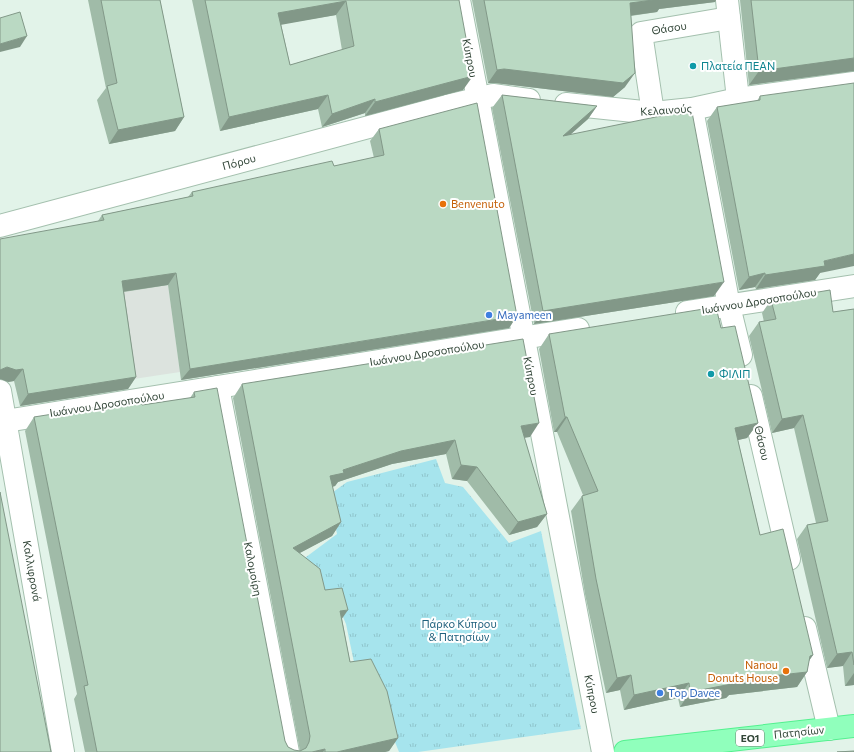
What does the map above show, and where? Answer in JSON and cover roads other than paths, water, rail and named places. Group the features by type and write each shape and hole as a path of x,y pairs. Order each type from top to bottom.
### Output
{"main road":[{"name":"Πατησίων","path":"625,752 854,726"}],"street":[{"name":"Κύπρου","path":"459,0 603,752"},
{"name":"Θάσου","path":"653,113 641,33 728,9 738,99"},
{"name":"Κελαινούς","path":"478,99 493,95 631,112 653,113 692,109 738,99 854,83"},
{"name":"Πόρου","path":"0,226 478,99"},
{"name":"Θάσου","path":"692,109 729,306 794,578"},
{"name":"Ιωάννου Δροσοπούλου","path":"667,316 854,286"},
{"name":"Ιωάννου Δροσοπούλου","path":"3,421 596,327"},
{"name":"Καλομοίρη","path":"218,387 288,752"},
{"name":"Καλλιφρονά","path":"0,391 3,421 63,752"},
{"path":"801,608 829,729"}],"place":[{"name":"Πλατεία ΠΕΑΝ","path":"693,66"},
{"name":"Benvenuto","path":"443,204"},
{"name":"Mayameen","path":"489,315"},
{"name":"ΦΙΛΙΠ","path":"711,374"},
{"name":"Nanou Donuts House","path":"786,671"},
{"name":"Top Davee","path":"660,693"}],"park label":[{"name":"Πάρκο Κύπρου & Πατησίων","path":"459,630"}]}
